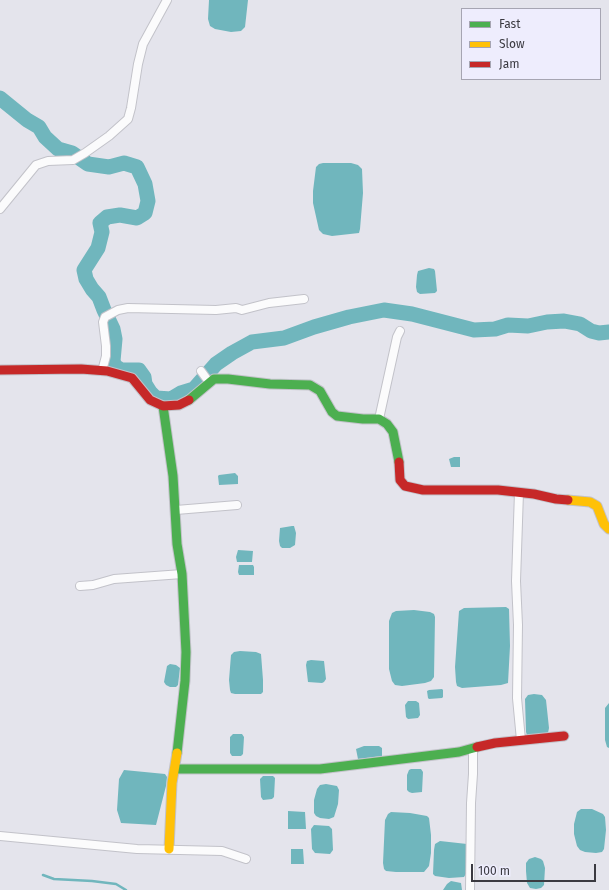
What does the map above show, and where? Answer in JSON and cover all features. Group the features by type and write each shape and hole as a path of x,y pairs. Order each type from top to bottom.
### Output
{"street":[{"path":"0,209 36,165 48,161 73,160 109,136 128,119 143,44 168,0"},
{"path":"102,371 106,346 103,326 107,315 128,308 216,310 236,308 242,310 269,303 304,299"},
{"path":"379,419 397,337 400,331"},
{"path":"0,370 66,369 102,371 127,376 132,378 150,400 164,406 179,405 186,402 208,381 218,379 270,384 310,385 320,391 332,412 337,416 347,418 379,419 387,424 393,432 399,456 400,480 405,486 423,490 498,490 519,492 556,499 590,502 596,506 604,524 609,528"},
{"path":"201,371 208,381"},
{"path":"164,406 170,449 176,510 177,544 182,574 186,629 185,681 172,784 168,849"},
{"path":"519,492 516,581 518,619 517,698 521,740"},
{"path":"176,510 237,505"},
{"path":"80,586 114,579 182,574"},
{"path":"175,769 320,770 473,749 495,743 564,736"},
{"path":"470,890 473,749"},
{"path":"0,836 137,849 222,851 246,859"}],"water":[{"path":"209,0 248,0 245,27 241,31 231,32 215,29 210,26 208,19"},
{"path":"323,163 351,163 358,165 362,169 363,193 359,233 332,236 323,234 319,230 313,203 313,191 316,167"},
{"path":"429,268 434,269 435,271 437,291 435,293 420,294 417,292 416,287 418,271"},
{"path":"460,457 460,467 451,467 449,459"},
{"path":"235,473 238,476 238,484 219,485 219,475"},
{"path":"294,526 296,533 295,545 290,548 282,548 279,541 280,528"},
{"path":"238,550 253,551 252,562 237,562 236,557"},
{"path":"239,565 253,565 254,575 239,575"},
{"path":"506,607 509,609 510,646 508,683 501,685 462,688 457,686 455,667 459,611 464,608"},
{"path":"414,610 430,612 434,614 435,617 434,677 431,681 425,683 402,686 395,685 392,681 389,669 389,621 392,613 396,611"},
{"path":"234,652 256,652 261,654 263,692 261,694 231,693 229,680 231,655"},
{"path":"307,661 324,661 326,679 324,682 308,682 306,665"},
{"path":"170,664 176,665 180,668 178,685 176,687 170,687 164,682 167,666"},
{"path":"442,689 442,698 428,698 427,691"},
{"path":"528,695 542,695 546,700 549,728 548,733 527,735 525,699"},
{"path":"408,701 416,701 419,703 420,715 418,718 408,719 406,717 405,705"},
{"path":"609,703 609,748 607,747 605,740 605,708"},
{"path":"233,734 242,734 244,737 243,754 241,756 232,756 230,753 230,737"},
{"path":"364,746 379,746 382,748 382,756 358,759 356,749"},
{"path":"411,769 421,769 423,772 422,792 412,793 407,790 407,775"},
{"path":"124,770 165,774 167,777 156,825 121,823 117,810 119,779"},
{"path":"263,776 273,776 275,778 274,797 272,799 263,800 261,797 260,779"},
{"path":"326,784 337,786 339,790 338,804 334,817 329,819 320,818 314,813 314,800 317,789 320,785"},
{"path":"581,809 592,809 603,814 605,817 606,830 604,849 602,852 585,852 580,850 577,846 574,834 574,824 577,812"},
{"path":"288,811 305,812 306,829 288,829"},
{"path":"391,812 410,813 427,816 429,818 431,853 429,866 424,872 396,872 386,871 384,869 385,820"},
{"path":"314,825 329,826 332,829 333,850 330,854 315,853 312,849 311,829"},
{"path":"440,841 467,844 467,872 464,877 449,878 435,876 433,874 435,844"},
{"path":"291,849 303,849 304,864 291,864"},
{"path":"535,857 543,861 545,868 544,885 541,888 536,889 530,888 527,883 526,871 526,863 529,859"},
{"path":"451,881 461,883 462,890 443,890"}],"waterway":[{"path":"0,98 27,120 39,127 45,137 58,149 72,153 88,164 109,167 124,163 137,167 145,184 148,201 145,213 137,218 120,215 107,217 100,223 102,232 98,248 84,270 86,279 99,297 113,329 115,339 113,361 115,366 121,370 139,370 144,377 145,384 156,398 171,399 181,393 194,389 216,364 252,342 284,338 314,327 349,317 384,310 412,314 474,330 495,329 508,325 528,326 547,322 564,321 580,324 591,331 599,333 609,332"},
{"path":"43,875 54,879 116,884 126,890"}],"traffic: fast":[{"path":"189,400 214,379 228,379 270,384 310,385 320,391 332,412 337,416 379,419 387,424 393,432 399,462"},
{"path":"163,406 173,476 177,544 182,574 186,652 185,681 177,753"},
{"path":"175,769 320,769 459,752 477,747"}],"traffic: slow":[{"path":"568,500 590,502 597,506 604,524 609,529"},
{"path":"169,849 172,783 177,753"}],"traffic: jam":[{"path":"0,370 81,369 107,371 132,378 150,400 163,406 179,405 189,400"},
{"path":"399,462 400,480 405,486 423,490 498,490 568,500"},
{"path":"477,747 495,743 564,736"}]}
